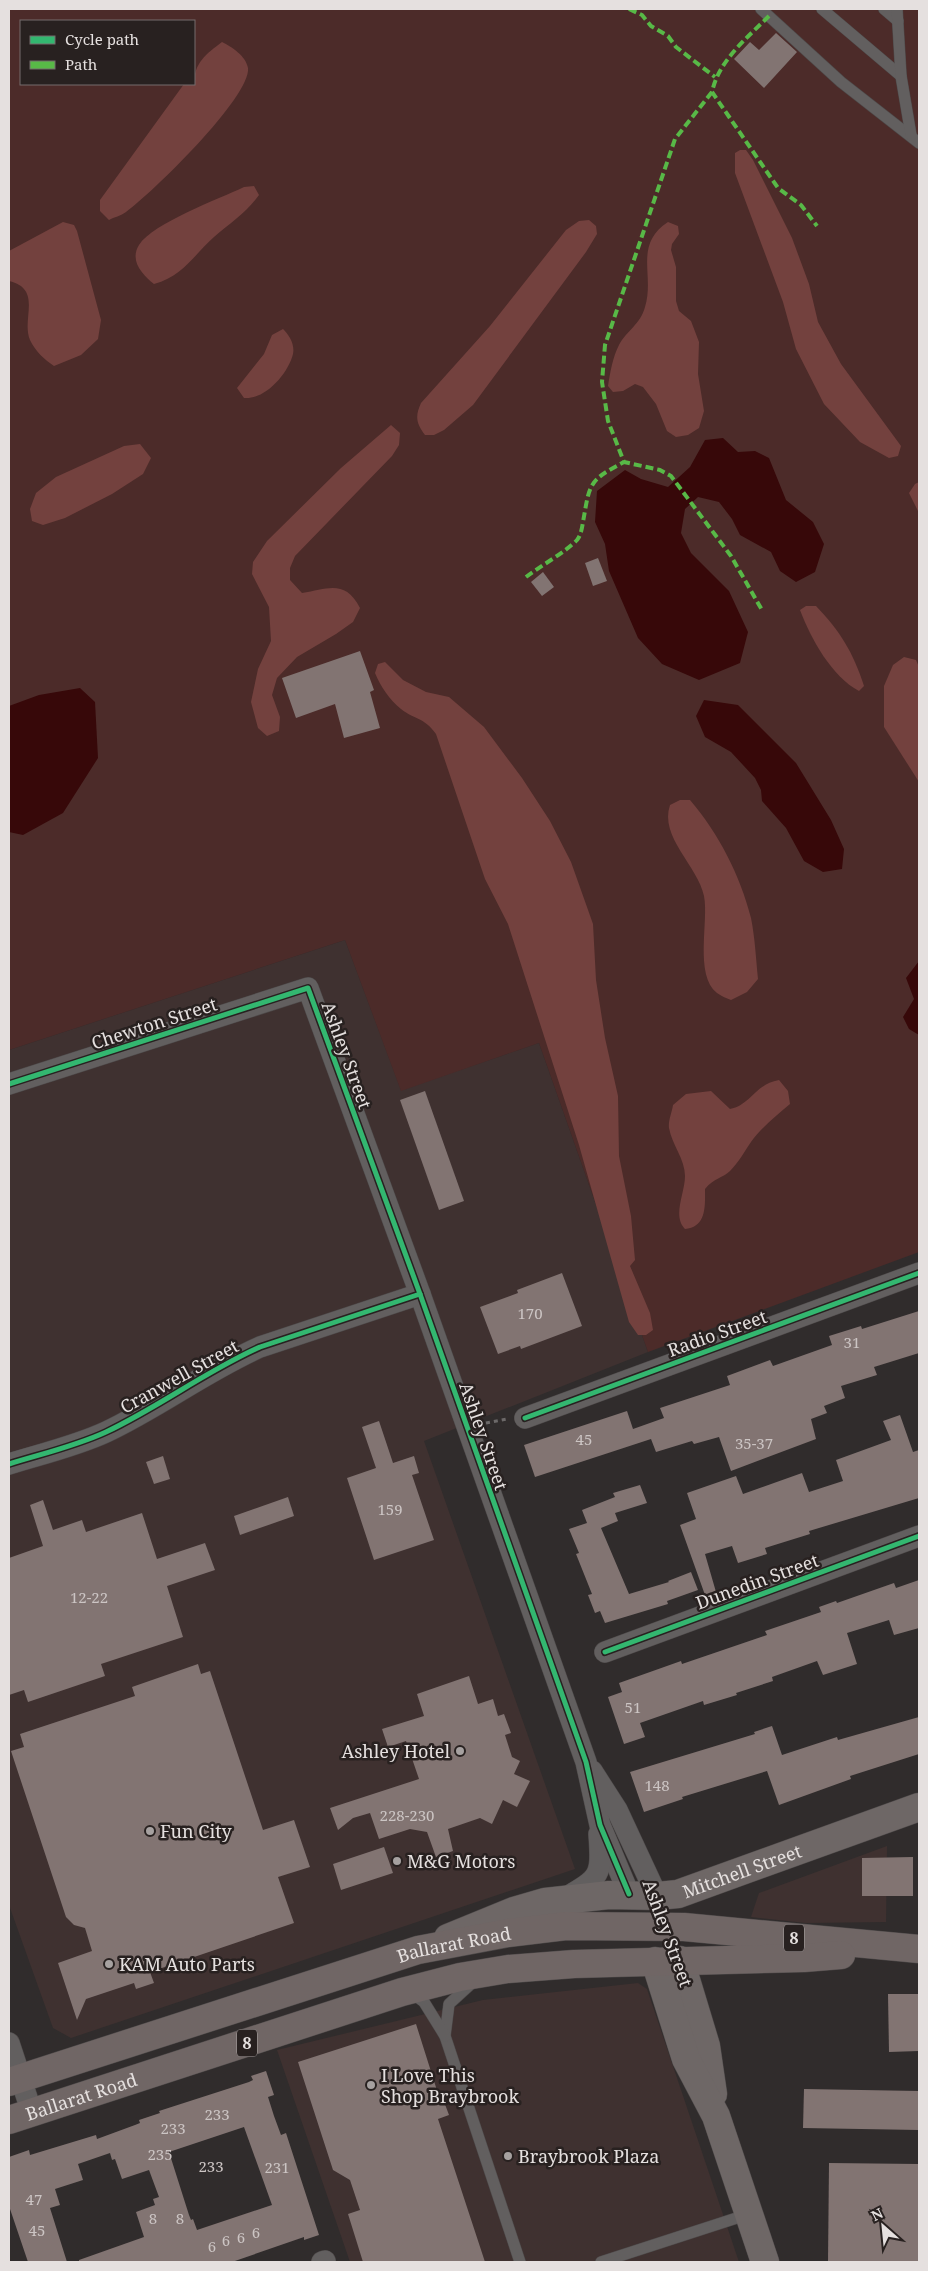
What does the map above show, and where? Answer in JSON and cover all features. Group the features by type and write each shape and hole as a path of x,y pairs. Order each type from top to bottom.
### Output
{"highway":[{"name":"Ballarat Road","path":"15,2080 418,1950 458,1941 545,1928 655,1926 919,1949 804,1958 539,1966 487,1972 446,1980 402,1992 20,2116"},
{"name":"Ashley Street","path":"655,1926 668,1961"}],"main road":[{"name":"Mitchell Street","path":"418,1950 525,1907 562,1900 630,1894 657,1896 678,1894 919,1807"},
{"name":"Ashley Street","path":"630,1894 655,1926"},
{"name":"Ashley Street","path":"655,1926 657,1896"},
{"name":"Ashley Street","path":"668,1961 706,2046 716,2116 765,2262"}],"street":[{"name":"Chewton Street","path":"9,1084 308,988"},
{"name":"Ashley Street","path":"308,988 420,1294 586,1762 598,1819 630,1894"},
{"name":"Radio Street","path":"525,1418 919,1273"},
{"name":"Cranwell Street","path":"9,1464 104,1433 141,1414 240,1356 260,1347 420,1294"},
{"name":"Dunedin Street","path":"605,1652 919,1536"},
{"name":"Ashley Street","path":"586,1762 614,1804 657,1896"},
{"path":"562,1900 588,1884 598,1873 601,1857 598,1819"},
{"path":"9,2043 20,2116"}],"lane":[{"path":"761,9 841,82 915,139"},
{"path":"822,9 901,76"},
{"path":"884,9 898,21"},
{"path":"897,9 901,76 915,139"},
{"path":"445,2036 448,2004 459,1993 487,1972"},
{"path":"402,1992 415,1994 422,2000 445,2036 520,2262"},
{"path":"601,2262 749,2214"}],"path":[{"path":"466,1428 494,1421 525,1418"}],"shaded area":[{"path":"9,9 919,9 919,1252 648,1352 539,1043 401,1091 345,940 9,1050"},
{"path":"222,42 242,56 248,68 245,82 234,100 198,144 139,202 122,215 109,220 100,211 100,200 183,85 195,85 196,70 211,51"},
{"path":"740,150 746,150 753,160 792,238 809,284 818,322 841,364 901,446 898,456 889,458 860,442 824,404 796,349 783,302 735,173 735,153"},
{"path":"254,186 259,195 254,201 180,271 154,284 142,272 136,262 136,251 139,245 158,228 187,212 244,187"},
{"path":"589,220 596,226 597,234 586,252 473,405 444,430 434,435 425,435 417,419 421,403 490,326 566,230 579,221"},
{"path":"63,222 74,225 77,231 101,320 98,339 81,355 54,366 40,355 30,340 28,332 28,298 25,291 19,285 9,281 9,251"},
{"path":"668,222 678,226 679,234 672,244 671,250 676,267 676,301 679,311 691,321 699,342 698,374 704,411 699,428 688,435 676,437 667,431 656,404 643,387 635,384 623,391 613,392 608,386 617,349 622,340 637,323 645,307 648,283 647,261 651,240 657,231"},
{"path":"283,329 293,347 293,354 286,370 274,384 260,395 244,398 237,388 264,354 272,335"},
{"path":"391,425 400,433 399,445 392,456 295,556 290,568 290,580 302,593 328,588 342,589 354,599 360,608 353,622 297,657 277,678 272,695 280,717 279,731 267,736 258,728 251,702 258,669 271,641 269,607 252,574 253,562 267,541 341,468"},
{"path":"723,438 738,452 755,451 769,458 786,500 813,522 824,544 815,572 796,582 780,571 771,552 740,535 732,519 719,502 698,497 685,509 681,533 691,553 729,591 748,632 740,663 699,680 662,664 638,638 609,571 605,544 595,522 597,491 625,470 641,479 668,487 690,467 705,440"},
{"path":"140,444 151,458 143,474 112,494 65,518 43,525 32,521 30,509 36,493 56,477 124,446"},
{"path":"919,482 919,513 909,493 915,484"},
{"path":"806,606 816,606 845,643 864,686 859,691 840,677 816,645 800,610"},
{"path":"904,657 916,660 919,667 919,782 884,727 884,686 893,665"},
{"path":"385,662 403,680 426,692 449,697 484,727 522,778 550,821 571,862 593,924 596,980 605,1038 618,1096 619,1156 631,1216 635,1260 630,1266 650,1313 653,1330 646,1335 638,1335 629,1322 579,1145 508,924 485,879 436,734 427,724 401,709 386,692 375,673 378,664"},
{"path":"80,688 95,702 98,758 63,813 23,835 9,832 9,706 39,695"},
{"path":"704,700 738,705 796,763 831,820 844,849 842,869 823,872 804,861 786,828 762,801 761,790 755,778 731,752 705,737 696,716"},
{"path":"680,800 690,800 719,841 735,871 751,918 758,979 747,992 731,1000 717,993 710,985 706,974 704,961 704,896 695,874 674,840 668,817 670,805"},
{"path":"345,940 401,1090 539,1043 648,1352 424,1441 575,1869 71,2038 53,2028 9,1905 9,1050"},
{"path":"919,961 919,1035 909,1029 903,1017 914,999 906,978"},
{"path":"779,1080 788,1091 790,1104 759,1132 730,1171 705,1189 701,1220 692,1227 685,1229 681,1224 679,1211 685,1176 681,1158 669,1128 673,1105 686,1094 711,1091 730,1109 743,1103 764,1086"},
{"path":"887,1846 886,1922 806,1923 751,1917 759,1893"},
{"name":"Braybrook Plaza","path":"638,1983 647,1989 739,2262 350,2262 277,2050 483,2000"}],"building":[{"path":"776,33 797,52 764,88 734,59 750,42 759,50"},
{"path":"598,558 607,581 593,586 585,563"},
{"path":"543,572 554,587 542,596 531,582"},
{"path":"360,651 374,690 370,692 380,728 344,738 335,704 296,718 282,678"},
{"path":"425,1091 464,1201 439,1210 400,1100"},
{"path":"562,1273 582,1326 521,1349 520,1346 498,1354 480,1307 518,1293 517,1290"},
{"path":"919,1311 919,1353 874,1367 877,1375 841,1386 845,1398 824,1406 827,1413 811,1419 816,1439 731,1471 719,1437 694,1444 692,1441 656,1452 651,1439 535,1477 524,1445 627,1411 633,1429 664,1418 660,1408 730,1385 727,1376 770,1360 773,1366 832,1345 829,1336 861,1326 862,1329"},
{"path":"900,1415 913,1452 919,1450 919,1498 809,1531 810,1534 765,1548 767,1554 738,1563 732,1546 705,1554 716,1592 705,1595 680,1525 696,1519 687,1493 736,1476 743,1494 802,1473 809,1492 843,1481 836,1460 891,1440 883,1421"},
{"path":"379,1421 393,1463 414,1456 419,1473 412,1475 434,1540 374,1560 347,1478 376,1468 362,1427"},
{"path":"163,1456 170,1479 154,1484 146,1462"},
{"path":"640,1485 647,1503 615,1513 618,1521 601,1528 629,1594 669,1582 691,1572 698,1590 667,1601 668,1604 605,1623 600,1611 595,1613 588,1595 592,1594 576,1554 579,1553 569,1529 587,1523 582,1510 615,1497 613,1493"},
{"path":"288,1497 294,1516 240,1535 234,1516"},
{"path":"43,1500 53,1530 82,1520 86,1532 142,1513 157,1559 205,1543 215,1570 167,1586 183,1637 101,1664 105,1676 28,1702 24,1690 9,1695 9,1558 43,1546 30,1505"},
{"path":"919,1580 919,1628 894,1635 889,1620 847,1633 857,1664 823,1675 817,1661 772,1677 773,1681 736,1693 737,1695 704,1705 703,1701 640,1723 645,1737 624,1744 608,1697 622,1692 619,1683 681,1661 682,1664 767,1635 765,1631 821,1612 819,1607 836,1601 837,1603 894,1583 896,1588"},
{"name":"Fun City","path":"198,1664 201,1674 210,1671 263,1830 294,1820 310,1867 278,1877 294,1923 150,1972 154,1983 136,1989 134,1983 86,1999 77,2020 58,1963 92,1951 85,1928 74,1925 66,1917 11,1751 24,1747 20,1734 135,1696 132,1687"},
{"name":"Ashley Hotel","path":"469,1676 478,1704 493,1699 498,1716 504,1714 511,1733 505,1735 512,1757 520,1761 514,1774 530,1781 517,1807 503,1800 492,1824 480,1818 448,1829 453,1851 436,1857 427,1832 410,1829 379,1839 370,1813 353,1818 338,1830 330,1808 419,1779 406,1741 388,1747 382,1729 424,1716 417,1694"},
{"path":"919,1717 919,1754 850,1776 851,1779 779,1805 767,1771 682,1797 683,1799 644,1812 630,1772 755,1734 754,1732 772,1726 782,1755 837,1737 838,1740"},
{"path":"384,1847 393,1873 341,1890 333,1864"},
{"path":"913,1857 913,1896 862,1896 862,1858"},
{"path":"888,1994 919,1994 919,2051 889,2052"},
{"path":"416,2024 440,2100 443,2099 449,2115 438,2119 485,2262 363,2262 348,2214 360,2210 350,2180 333,2170 298,2062"},
{"path":"266,2071 274,2095 268,2097 274,2116 281,2135 286,2133 319,2235 304,2240 304,2237 232,2262 79,2262 79,2260 144,2237 136,2212 155,2205 153,2199 159,2197 149,2170 122,2179 115,2159 112,2160 110,2153 78,2164 83,2180 55,2189 60,2205 50,2208 67,2262 28,2262 9,2206 9,2157 29,2150 30,2155 96,2135 97,2139 140,2123 139,2120 160,2113 159,2111 249,2082 253,2080 251,2076","holes":["244,2127 272,2205 197,2230 193,2219 191,2220 189,2215 169,2152"]},
{"path":"804,2089 919,2091 919,2130 803,2128"},
{"path":"829,2163 919,2164 919,2262 828,2262"}],"marked path":[{"path":"629,9 642,15 651,26 668,36 676,47 715,77"},
{"path":"769,16 743,41 727,60 712,92 778,188 801,205 817,226"},
{"path":"712,92 675,139 605,345 602,382 608,421 624,462 660,470 671,476 731,556 762,610"},
{"path":"526,577 577,540 581,531 587,499 593,484 603,474 624,462"}],"cycle path":[{"path":"9,1084 308,988 420,1294 586,1762 600,1825 629,1894"},
{"path":"525,1418 919,1273"},
{"path":"9,1464 71,1446 106,1432 260,1347 420,1294"},
{"path":"605,1652 919,1536"}],"place":[{"name":"Ashley Hotel","path":"460,1751"},
{"name":"Fun City","path":"150,1831"},
{"name":"M&G Motors","path":"397,1861"},
{"name":"KAM Auto Parts","path":"109,1964"},
{"name":"I Love This Shop Braybrook","path":"371,2085"},
{"name":"Braybrook Plaza","path":"508,2156"}]}
